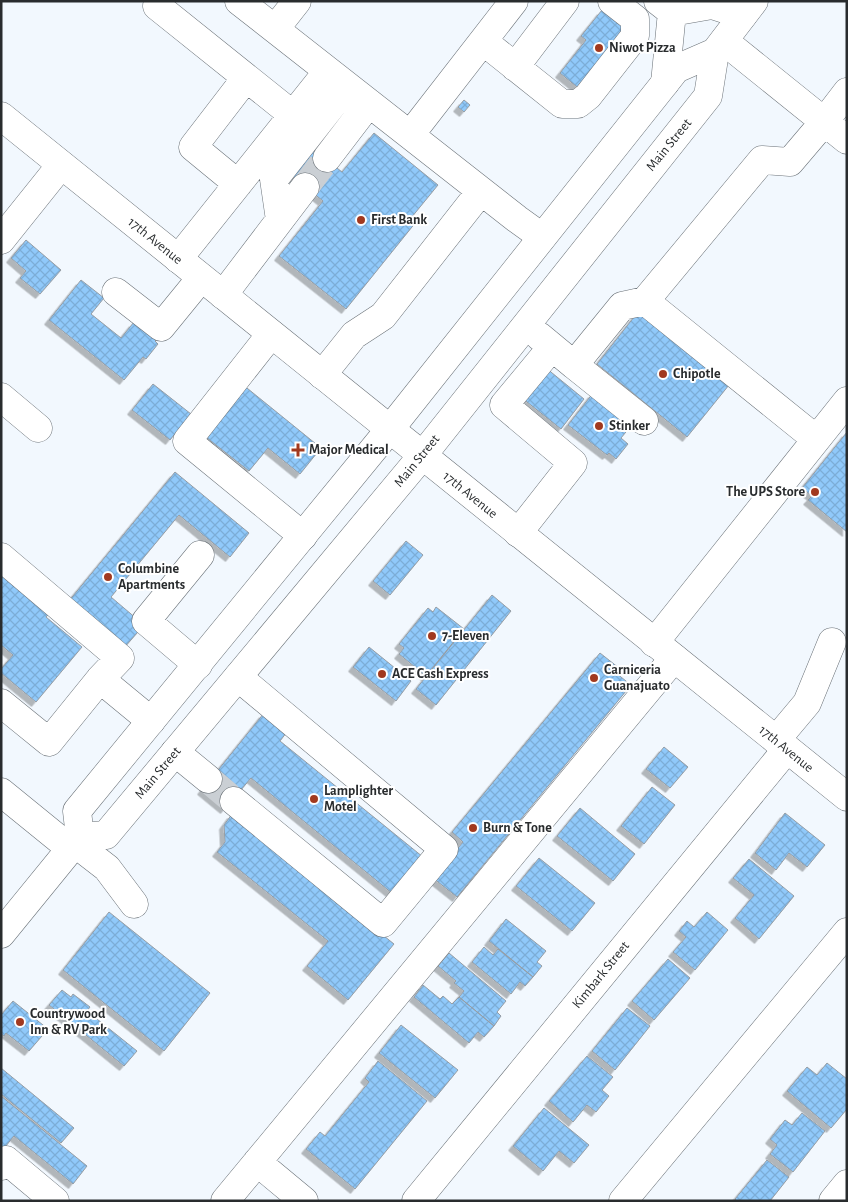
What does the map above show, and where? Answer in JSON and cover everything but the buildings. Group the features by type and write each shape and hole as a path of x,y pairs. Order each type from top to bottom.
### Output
{"main road":[{"path":"161,1 157,6 293,115"},
{"path":"239,1 516,219 542,236"},
{"path":"275,29 297,1"},
{"path":"410,135 514,1"},
{"path":"515,67 566,1"},
{"path":"483,42 562,104 578,104 588,96 635,36 635,19 612,1"},
{"path":"665,83 665,7 712,5 748,8"},
{"name":"Main Street","path":"720,46 676,69 390,429 77,811 76,843 106,835 422,456 708,96 720,46 748,8"},
{"path":"720,46 847,140"},
{"path":"238,184 193,147 246,78"},
{"path":"178,259 293,115 337,78"},
{"path":"280,220 274,179 337,78"},
{"path":"574,365 622,306 645,301 762,160 790,162 847,92"},
{"path":"327,158 369,103"},
{"name":"17th Avenue","path":"1,116 847,797"},
{"path":"1,240 61,165"},
{"path":"223,295 305,187"},
{"path":"322,375 354,335 383,316 481,191"},
{"path":"116,292 161,327 201,278"},
{"path":"645,301 816,439"},
{"path":"526,325 644,421"},
{"path":"271,334 187,441 303,536"},
{"path":"518,533 573,463 504,405 552,347"},
{"path":"1,397 38,428"},
{"path":"225,1201 664,650 816,439 847,401"},
{"path":"198,665 146,621 200,555"},
{"path":"1,557 120,658 100,679 49,742 1,703"},
{"name":"Kimbark Street","path":"416,1201 781,745 807,703 832,642"},
{"path":"234,801 383,923 444,849 238,677"},
{"path":"100,679 151,722"},
{"path":"175,752 208,779"},
{"path":"1,792 76,843 107,868 134,904"},
{"path":"1,934 76,843"},
{"path":"623,1201 847,932"},
{"path":"1,1166 6,1160 55,1201"},
{"path":"257,1162 304,1201"},
{"path":"833,1201 847,1184"}],"tunnel":[{"path":"305,187 327,158"},
{"path":"208,779 234,801"}],"place":[{"name":"Niwot Pizza","path":"599,48"},
{"name":"First Bank","path":"361,220"},
{"name":"Chipotle","path":"663,374"},
{"name":"Stinker","path":"599,426"},
{"name":"Major Medical","path":"298,450"},
{"name":"The UPS Store","path":"815,492"},
{"name":"Columbine Apartments","path":"108,577"},
{"name":"7-Eleven","path":"432,636"},
{"name":"ACE Cash Express","path":"382,674"},
{"name":"Carniceria Guanajuato","path":"594,678"},
{"name":"Lamplighter Motel","path":"314,799"},
{"name":"Burn & Tone","path":"473,828"},
{"name":"Countrywood Inn & RV Park","path":"20,1022"}]}
